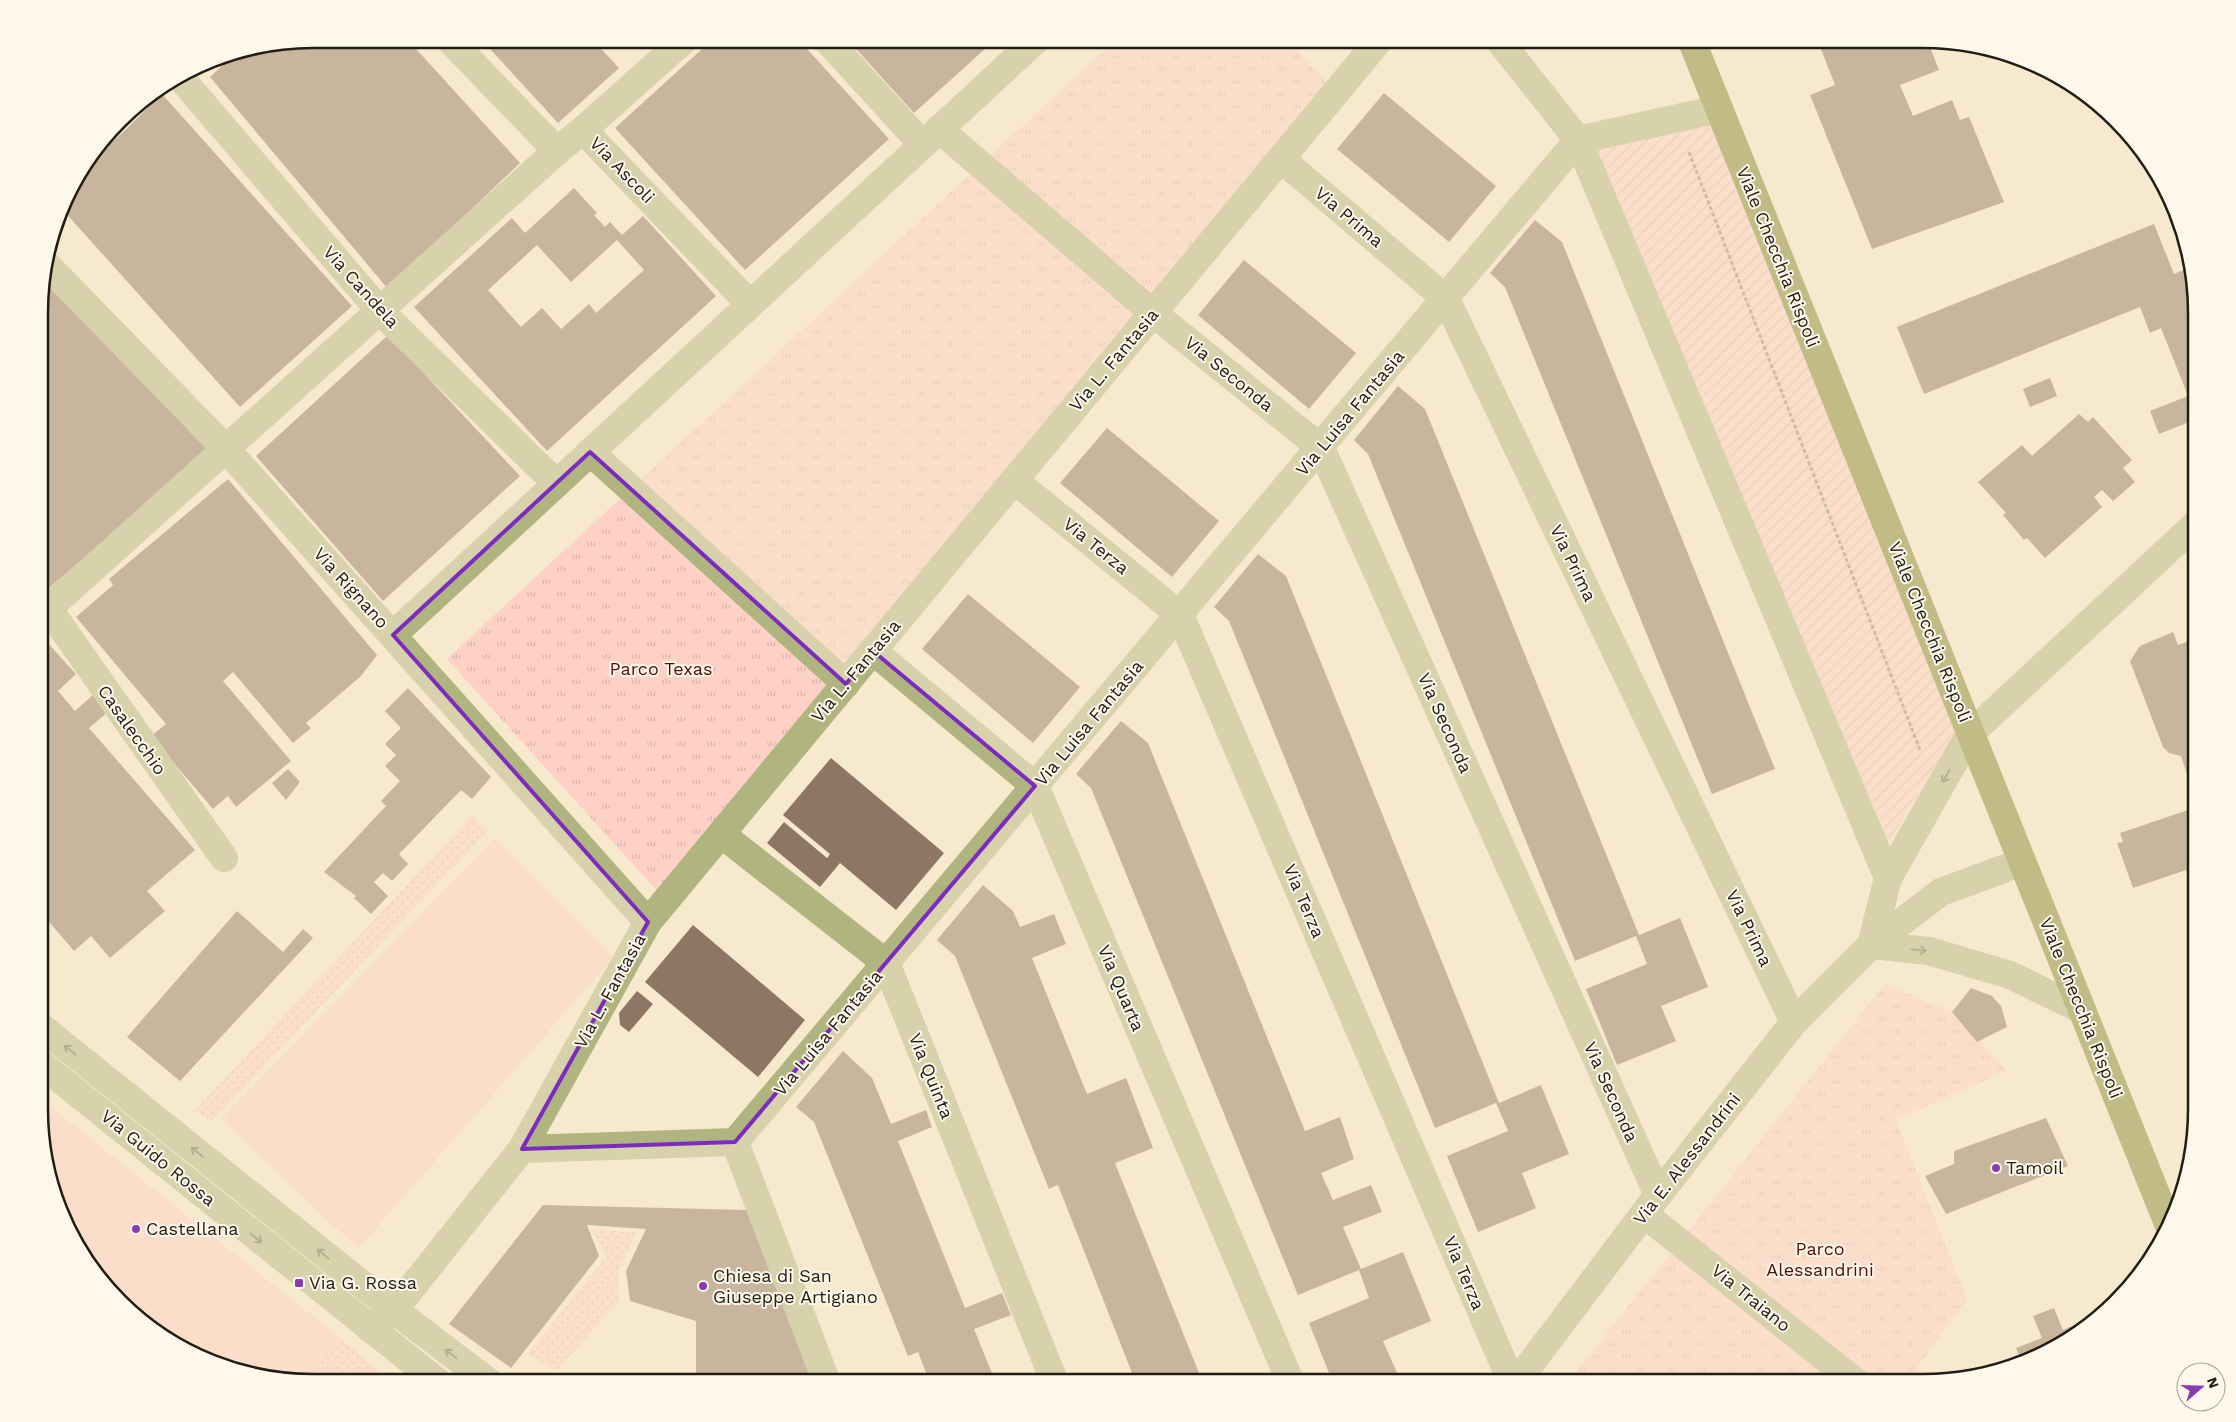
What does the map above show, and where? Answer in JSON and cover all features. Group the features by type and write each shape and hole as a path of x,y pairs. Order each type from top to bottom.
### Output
{"main road":[{"name":"Viale Checchia Rispoli","path":"1695,48 2165,1218"}],"street":[{"path":"458,48 557,151"},
{"path":"583,130 675,48"},
{"name":"Via Seconda","path":"836,48 931,137 1321,448 1651,1204"},
{"path":"393,635 1027,48"},
{"name":"Via L. Fantasia","path":"370,1329 394,1310 522,1149 648,922 1373,48"},
{"path":"1505,48 1578,140 1888,878"},
{"name":"Via Candela","path":"184,81 380,311 556,483"},
{"path":"1578,140 1719,109"},
{"name":"Via Ascoli","path":"48,604 226,449 557,151 583,130 750,304"},
{"name":"Via Luisa Fantasia","path":"735,1142 1321,448 1578,140"},
{"name":"Via Prima","path":"1281,159 1446,299 1794,1022"},
{"name":"Via Rignano","path":"51,270 226,449 648,922"},
{"path":"590,452 846,684"},
{"name":"Via Terza","path":"1014,480 1180,615 1508,1374"},
{"path":"2082,1010 2010,975 1929,952 1871,945 1888,878 1970,734 2188,531"},
{"name":"Casalecchio","path":"48,615 224,858"},
{"name":"Via Quarta","path":"873,650 1035,786 1287,1374"},
{"name":"Via Quinta","path":"721,834 886,963 1052,1374"},
{"name":"Via E. Alessandrini","path":"1523,1374 1651,1204 1794,1022 1871,945 1941,892 2022,862"},
{"path":"48,1033 394,1310 478,1374"},
{"name":"Via Guido Rossa","path":"48,1070 428,1374"},
{"path":"522,1149 735,1142 824,1374"},
{"name":"Via Traiano","path":"1651,1204 1847,1374"}],"path":[{"path":"1676,118 1936,793"}],"highlighted area":[{"path":"590,452 846,684 873,651 1035,786 735,1142 522,1149 648,922 393,635"}],"green space":[{"name":"Parco Texas","path":"1106,48 1296,48 1336,93 666,901 447,659"},
{"path":"1715,121 1958,729 1889,843 1594,146"},
{"path":"472,816 488,831 212,1121 194,1111"},
{"path":"494,838 614,957 358,1249 221,1119"},
{"name":"Parco Alessandrini","path":"1885,984 1952,1012 2007,1071 1896,1120 1967,1299 1913,1374 1574,1374"},
{"name":"Castellana","path":"48,1105 339,1337 309,1374 296,1374 244,1365 211,1354 180,1339 151,1320 125,1297 102,1271 75,1226 62,1194 53,1161 48,1126"},
{"path":"592,1229 637,1232 618,1271 618,1303 556,1371 528,1353 606,1257"},
{"path":"339,1337 382,1374 313,1374 309,1374"}],"building":[{"path":"296,48 415,48 520,163 388,289 210,77 225,63 278,50"},
{"path":"489,48 600,48 619,68 558,123"},
{"path":"703,48 806,48 889,139 745,270 615,128"},
{"path":"855,48 986,48 914,113"},
{"path":"1821,48 1930,48 1939,70 1900,85 1913,116 1952,100 1960,120 1969,117 2004,202 1872,249 1810,95 1835,85"},
{"path":"1384,93 1496,186 1449,242 1337,149"},
{"path":"162,94 352,306 240,407 67,214 83,180 98,156"},
{"path":"574,188 597,213 594,215 605,227 610,222 622,235 643,216 716,296 547,451 414,307 512,218 525,233","holes":["617,240 644,270 596,313 589,304 561,329 542,308 521,327 488,290 537,245 571,282"]},
{"path":"1535,220 1562,242 1775,769 1712,794 1505,287 1490,273"},
{"path":"2154,224 2174,274 2184,269 2188,296 2188,396 2161,328 2150,333 2140,307 1924,394 1897,327"},
{"path":"1244,260 1356,353 1309,409 1198,315"},
{"path":"49,286 210,449 48,589"},
{"path":"388,335 520,476 383,601 256,456"},
{"path":"2050,378 2057,396 2030,407 2023,389"},
{"path":"1398,386 1425,409 1639,935 1680,918 1708,987 1661,1006 1676,1041 1617,1065 1586,989 1647,964 1636,936 1575,961 1368,454 1354,440"},
{"path":"2188,396 2188,423 2159,434 2150,411"},
{"path":"2079,414 2088,422 2093,417 2132,460 2123,468 2135,482 2113,501 2102,490 2094,497 2102,507 2045,558 2027,538 2024,540 2003,515 2006,513 1978,482 2022,445 2032,456"},
{"path":"1107,428 1219,521 1172,577 1060,483"},
{"path":"228,479 377,655 361,676 306,723 311,728 293,743 233,672 223,681 291,761 236,807 228,796 213,809 151,736 166,724 76,617 113,585 109,579"},
{"path":"1258,554 1286,576 1499,1103 1541,1085 1569,1154 1522,1173 1536,1208 1478,1232 1447,1156 1508,1131 1496,1103 1435,1128 1229,621 1214,607"},
{"path":"968,594 1080,687 1033,743 922,649"},
{"path":"2173,632 2178,645 2188,641 2188,777 2181,756 2169,753 2163,747 2130,661 2140,646"},
{"path":"48,643 76,674 58,691 75,711 94,694 108,712 89,728 195,850 147,891 165,911 110,958 91,936 74,951 48,921"},
{"path":"408,688 491,777 472,799 461,790 399,854 408,864 392,881 383,873 374,882 388,896 371,914 354,898 356,896 324,872 386,806 381,801 400,781 385,766 396,755 385,744 401,728 385,711"},
{"path":"1121,721 1148,743 1305,1131 1340,1117 1354,1159 1321,1173 1333,1200 1371,1185 1382,1212 1343,1227 1361,1269 1403,1252 1431,1321 1383,1341 1398,1374 1329,1374 1309,1323 1369,1298 1359,1270 1298,1295 1091,788 1076,774"},
{"path":"831,758 944,853 896,910 840,863 820,887 767,843 784,822 827,858 830,854 783,815"},
{"path":"288,769 300,782 286,800 272,783"},
{"path":"2188,810 2188,875 2186,870 2133,888 2117,843 2123,842 2120,833"},
{"path":"983,885 1013,911 1020,927 1054,914 1066,944 1032,958 1087,1094 1126,1078 1153,1148 1115,1163 1199,1374 1132,1374 1058,1185 1049,1189 955,956 937,940"},
{"path":"237,911 283,952 303,929 313,938 180,1081 127,1037"},
{"path":"693,925 805,1020 758,1077 645,982"},
{"path":"1971,988 1992,996 2001,1006 2007,1027 1977,1042 1952,1012"},
{"path":"637,991 653,1004 629,1032 620,1025 619,1013"},
{"path":"843,1051 872,1078 891,1124 926,1110 932,1127 898,1141 965,1308 1002,1293 1011,1315 974,1329 992,1374 927,1374 918,1352 908,1356 814,1122 796,1107"},
{"path":"2046,1118 2068,1166 1946,1214 1925,1176 1954,1164 1954,1151"},
{"name":"Chiesa di San Giuseppe Artigiano","path":"543,1205 747,1210 811,1374 696,1374 696,1321 630,1301 626,1271 646,1229 587,1225 599,1256 511,1368 449,1324"},
{"path":"2054,1308 2063,1330 2084,1321 2056,1339 2019,1356 2016,1348 2042,1338 2033,1316"}],"place":[{"name":"Tamoil","path":"1996,1168"},
{"name":"Castellana","path":"136,1229"},
{"name":"Via G. Rossa","path":"299,1283"},
{"name":"Chiesa di San Giuseppe Artigiano","path":"703,1286"}]}
